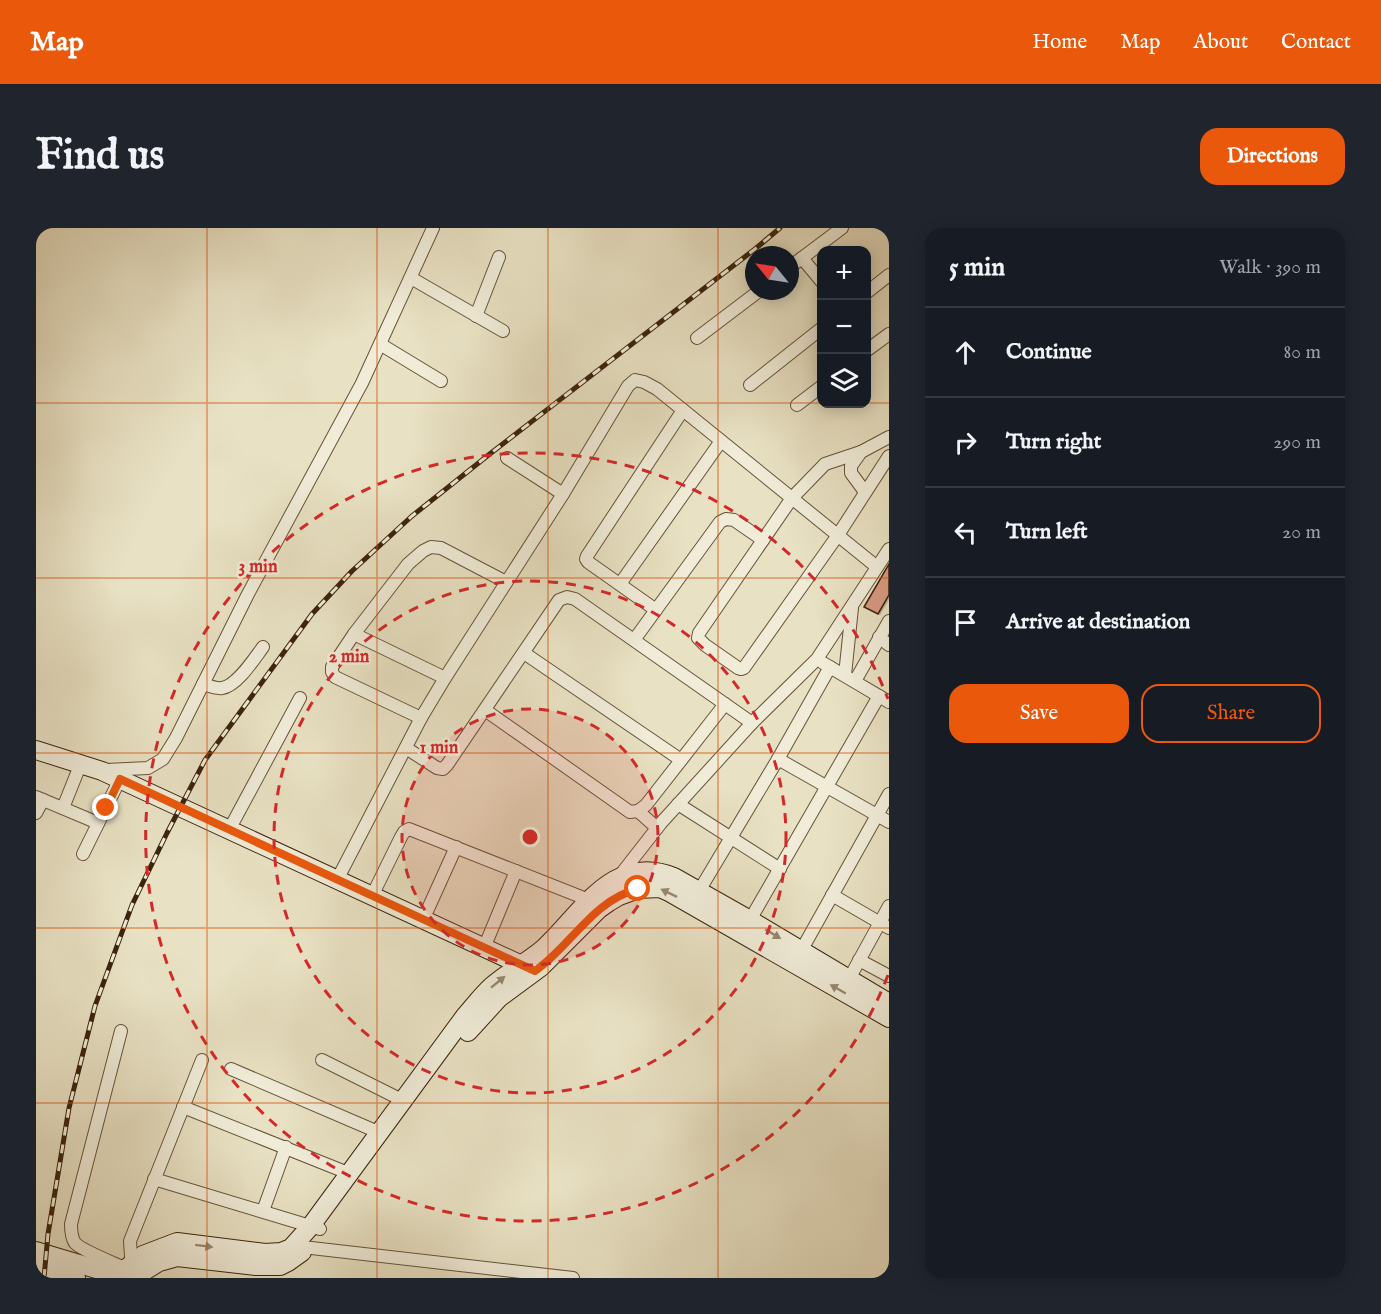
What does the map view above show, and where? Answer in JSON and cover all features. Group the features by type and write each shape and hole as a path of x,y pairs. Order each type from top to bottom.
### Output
{"main road":[{"path":"36,750 102,771 527,968"},
{"path":"36,1251 126,1273 177,1257 250,1272 280,1266 296,1258 300,1246 474,1024 589,900 607,884 636,871 656,872 699,891 889,1003"},
{"path":"315,1228 348,1173 465,1016 491,987 562,948 599,909 628,891 664,889 889,1018"},
{"path":"126,1273 143,1255 177,1242 265,1253 281,1252 300,1246"},
{"path":"36,1266 76,1278"}],"street":[{"path":"102,771 148,768 163,759 176,738 248,594 362,383 433,228"},
{"path":"799,260 842,228"},
{"path":"476,316 499,257"},
{"path":"802,258 817,276"},
{"path":"871,290 889,275"},
{"path":"411,278 503,332"},
{"path":"697,338 747,300"},
{"path":"750,385 817,332"},
{"path":"871,344 889,334"},
{"path":"380,344 441,381"},
{"path":"337,880 421,718 563,494 628,386 635,380 657,389 877,567"},
{"path":"796,405 817,390"},
{"path":"656,610 588,562 587,555 683,410"},
{"path":"889,437 861,452 825,464 792,498 699,633 698,638 741,669 746,665 838,535 889,456"},
{"path":"620,584 721,441"},
{"path":"861,452 851,466 851,473 865,492"},
{"path":"507,458 563,494"},
{"path":"634,640 720,522 726,519 734,520 763,540"},
{"path":"421,718 335,677 332,667 354,634 408,564 431,547 448,551 506,582"},
{"path":"609,902 617,878 657,828 752,723 817,659 889,549"},
{"path":"406,748 442,769 452,758 559,600 567,597 575,599 752,723"},
{"path":"850,678 853,605"},
{"path":"850,678 884,641 889,621"},
{"path":"354,634 445,678"},
{"path":"203,684 220,689 228,687 238,679 263,647"},
{"path":"524,653 681,760"},
{"path":"750,920 827,786 884,699 817,659"},
{"path":"699,891 830,667"},
{"path":"229,830 300,698"},
{"path":"485,710 630,812 638,811 646,805 725,704"},
{"path":"778,759 889,822"},
{"path":"63,808 81,763"},
{"path":"83,854 120,779"},
{"path":"801,951 889,794"},
{"path":"36,813 39,798 98,823"},
{"path":"678,804 780,869"},
{"path":"638,811 657,828"},
{"path":"372,896 401,837 409,829 589,900"},
{"path":"423,920 456,847"},
{"path":"484,948 516,871"},
{"path":"832,895 884,926"},
{"path":"849,979 859,960 884,926 889,906"},
{"path":"859,960 889,976"},
{"path":"121,1031 71,1224 71,1234 74,1242 126,1273 131,1256 130,1241 202,1060"},
{"path":"321,1060 402,1100"},
{"path":"231,1069 378,1132"},
{"path":"183,1107 348,1173"},
{"path":"263,1211 286,1147"},
{"path":"154,1179 315,1228"},
{"path":"300,1246 573,1278"}],"building":[{"path":"889,564 889,595 878,614 864,607"}],"railway":[{"path":"44,1278 48,1234 69,1108 95,1006 132,905 205,760 312,614 352,571 412,516 780,228"}],"route":[{"path":"106,808 120,779 535,971 562,948 599,909 628,891 638,889"}]}
